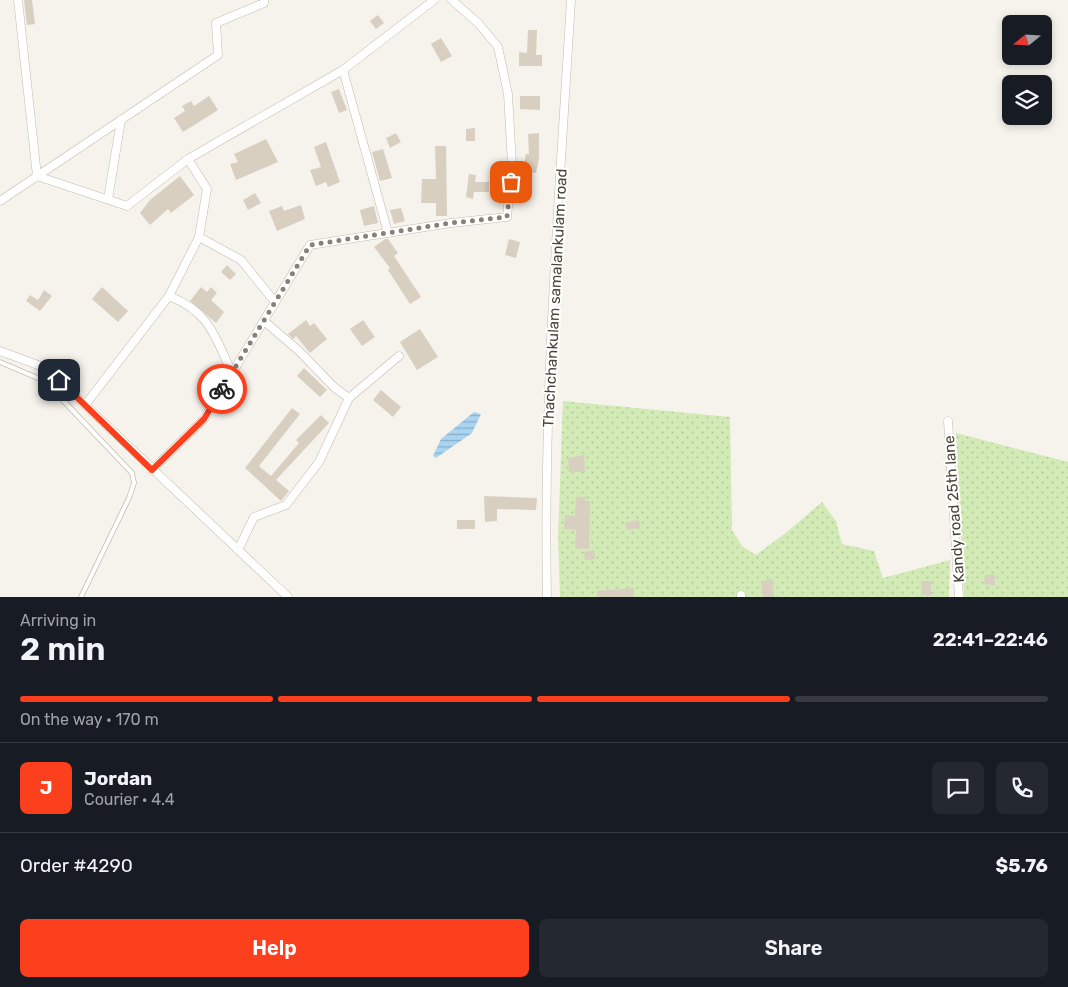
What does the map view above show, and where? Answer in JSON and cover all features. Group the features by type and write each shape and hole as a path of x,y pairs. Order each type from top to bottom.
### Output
{"street":[{"path":"18,0 37,176"},
{"path":"0,201 218,55 216,22 264,3 264,0"},
{"path":"37,176 127,206 188,159 343,70 434,0"},
{"path":"152,470 204,419 310,245 451,223 507,217 512,164 508,94 498,47 479,24 452,0"},
{"name":"Thachchankulam samalankulam road","path":"547,597 546,511 556,257 571,0"},
{"path":"343,70 388,233"},
{"path":"108,199 121,120"},
{"path":"84,405 169,296 199,237 207,189 188,159"},
{"path":"199,237 241,260 275,302"},
{"path":"169,296 181,300 211,326 232,374"},
{"path":"264,321 299,351 335,388 349,398"},
{"path":"0,351 46,368 288,597"},
{"path":"238,550 254,518 286,505 319,462 349,398 400,356"},
{"name":"Kandy road 25th lane","path":"948,421 959,597"}],"lane":[{"path":"0,362 40,380 57,394 132,473 134,483 129,498 81,597"}],"green space":[{"path":"563,401 730,417 732,530 742,546 756,555 822,502 836,521 842,544 874,551 883,578 950,560 949,597 560,597 558,538"},
{"path":"956,433 1068,462 1068,597 964,597"}],"water":[{"path":"474,412 481,414 472,433 436,458 433,456 441,439"}],"building":[{"path":"24,0 32,0 35,24 27,25"},
{"path":"378,15 384,23 376,29 370,21"},
{"path":"528,30 537,30 536,55 542,55 542,66 519,66 519,52 527,53"},
{"path":"441,38 452,56 441,62 431,44"},
{"path":"339,89 347,110 339,113 331,92"},
{"path":"209,96 218,110 183,132 174,118 185,111 182,106 191,101 194,106"},
{"path":"520,96 540,96 540,110 520,109"},
{"path":"475,128 475,141 466,141 466,129"},
{"path":"396,133 401,142 390,148 386,138"},
{"path":"539,133 539,159 536,173 523,171 526,154 529,154 528,134"},
{"path":"266,139 278,162 236,180 230,164 238,162 234,154"},
{"path":"326,142 340,182 328,187 326,182 316,186 310,170 321,167 314,147"},
{"path":"435,146 446,146 447,216 436,216 436,203 421,203 422,179 436,179"},
{"path":"383,149 392,178 380,181 372,152"},
{"path":"469,174 476,175 475,182 489,182 489,192 474,192 473,199 466,197"},
{"path":"180,176 194,195 171,213 168,209 150,225 140,213 150,200"},
{"path":"255,193 261,203 248,210 243,200"},
{"path":"301,205 305,219 277,231 269,211 282,206 284,211"},
{"path":"374,206 378,223 364,226 360,210"},
{"path":"401,208 405,221 394,224 390,210"},
{"path":"388,239 398,253 394,256 421,297 410,304 388,270 390,268 374,247"},
{"path":"509,239 520,242 516,258 505,255"},
{"path":"227,265 236,274 230,280 221,272"},
{"path":"102,287 128,311 118,322 92,299"},
{"path":"201,287 207,292 211,287 217,293 211,300 224,312 216,323 190,301"},
{"path":"44,290 52,296 40,311 26,301 30,295 38,300"},
{"path":"306,320 310,326 314,323 327,339 310,353 296,336 293,339 288,334"},
{"path":"363,320 375,337 362,346 350,329"},
{"path":"420,329 438,357 417,370 400,342"},
{"path":"304,368 327,390 320,397 297,376"},
{"path":"381,390 401,407 393,417 373,400"},
{"path":"292,408 300,414 259,466 271,476 299,443 296,440 321,415 329,423 276,480 289,491 281,501 245,468"},
{"path":"584,455 585,472 569,472 568,458"},
{"path":"484,496 537,498 536,510 497,509 497,521 485,522"},
{"path":"576,497 586,497 585,501 590,501 589,549 575,548 576,530 564,529 565,515 575,516"},
{"path":"457,520 475,520 475,529 457,529"},
{"path":"639,520 640,527 627,530 625,523"},
{"path":"594,550 595,559 585,560 584,552"},
{"path":"985,575 995,575 995,585 984,584"},
{"path":"772,579 774,597 763,597 761,581"},
{"path":"922,581 931,581 931,596 921,595"},
{"path":"634,588 634,597 597,597 597,591"}],"way so far":[{"path":"222,389 310,245 451,223 507,217 511,182"}],"route":[{"path":"59,380 152,470 204,419 222,389"}]}
